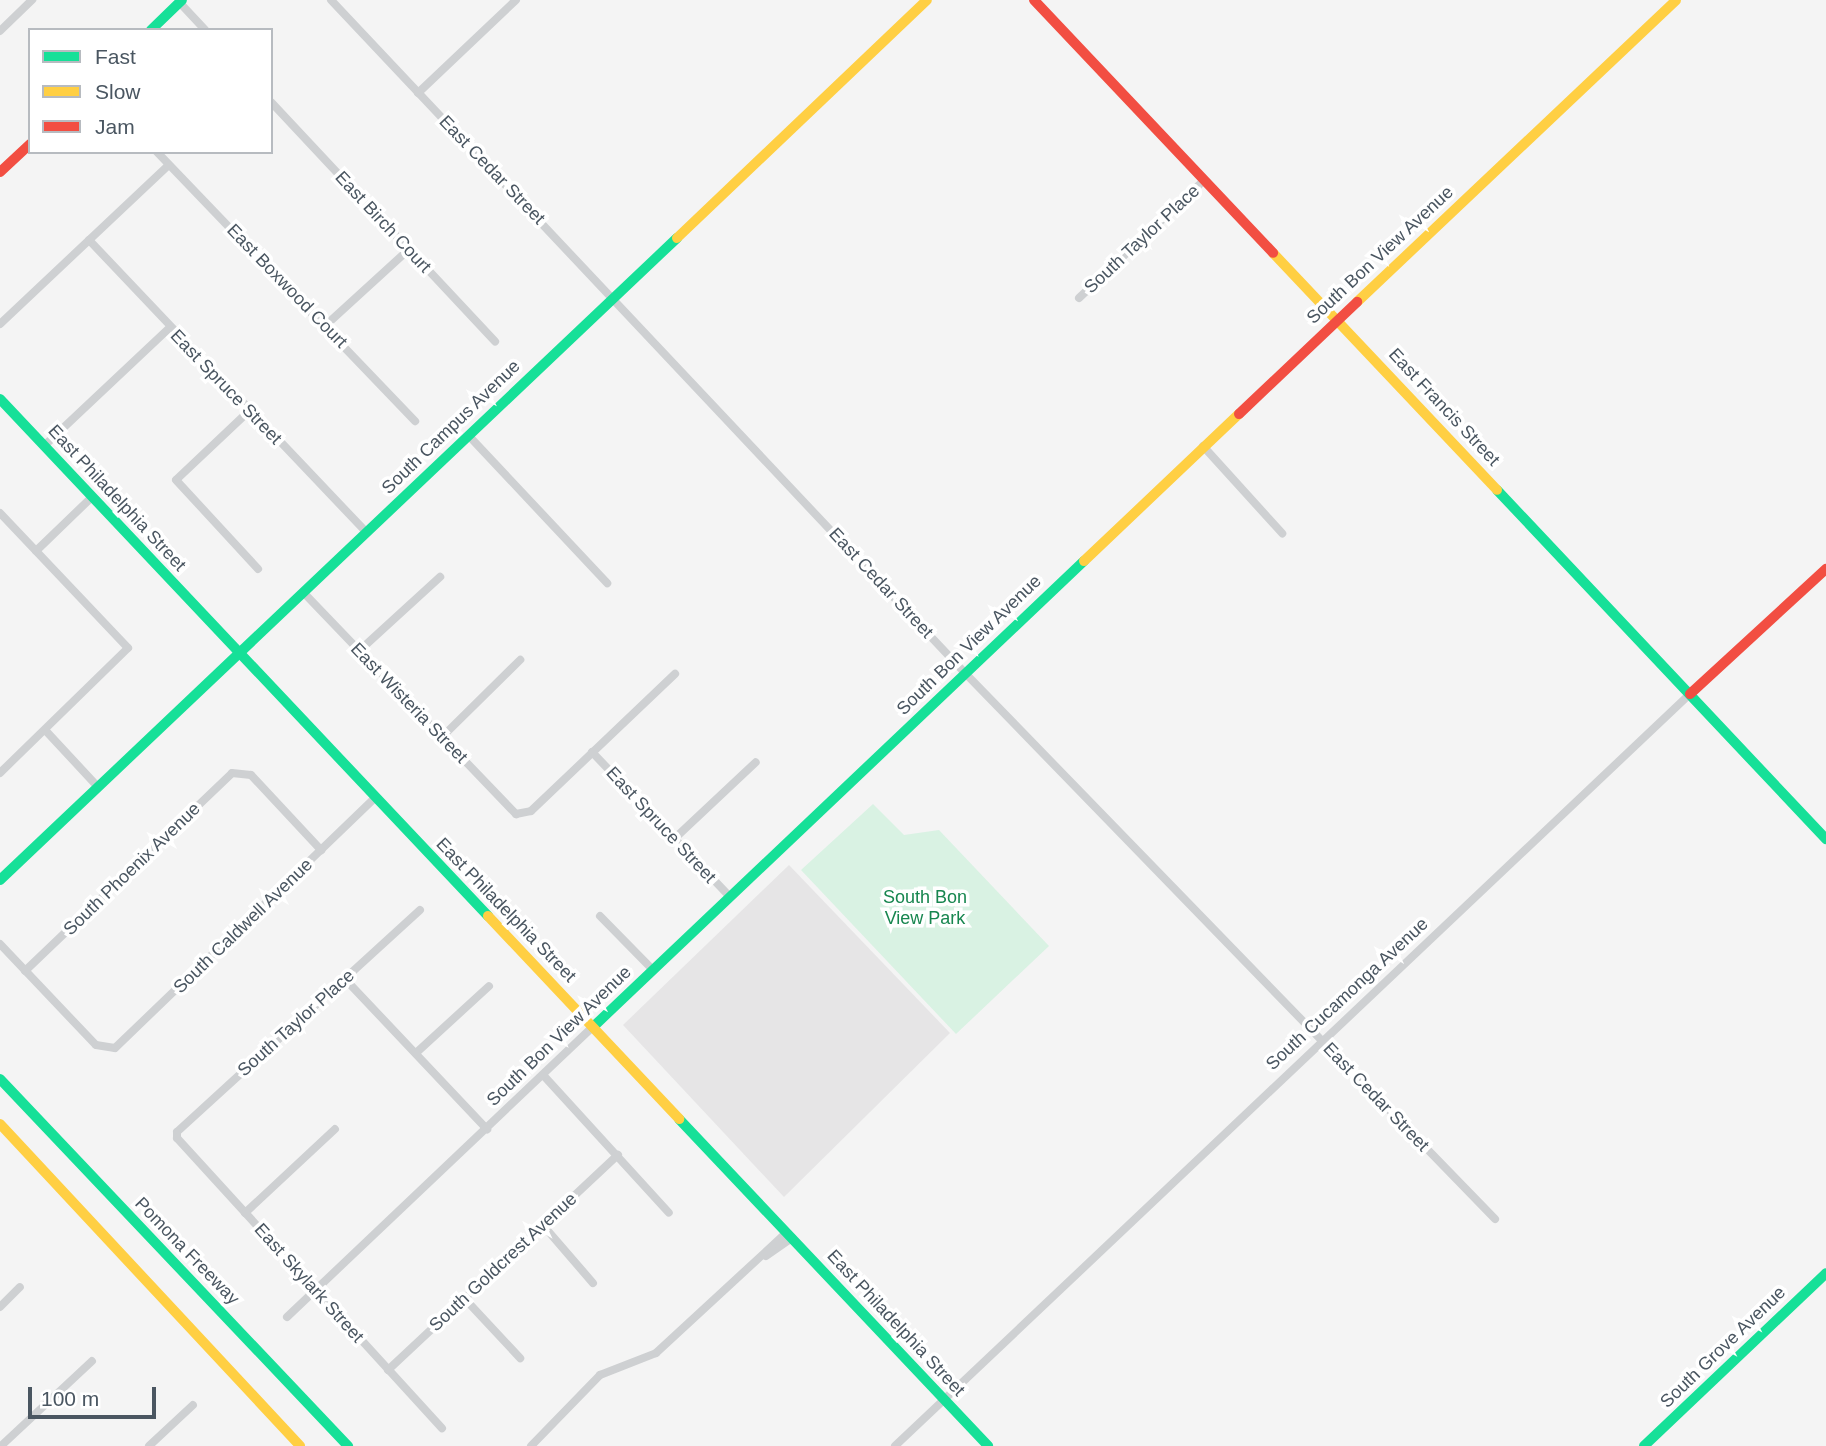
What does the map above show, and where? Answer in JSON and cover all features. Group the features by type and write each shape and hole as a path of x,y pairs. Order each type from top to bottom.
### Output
{"main road":[{"name":"South Campus Avenue","path":"0,880 927,0"},
{"name":"East Francis Street","path":"1034,0 1826,839"},
{"name":"South Bon View Avenue","path":"593,1027 1676,0"},
{"path":"153,28 181,1"},
{"path":"0,172 28,146"},
{"name":"East Philadelphia Street","path":"0,398 988,1446"},
{"name":"South Cucamonga Avenue","path":"1689,694 1826,569"},
{"name":"Pomona Freeway","path":"0,1079 348,1446"},
{"path":"0,1124 300,1446"},
{"name":"South Grove Avenue","path":"1644,1446 1826,1273"}],"street":[{"path":"0,31 32,0"},
{"name":"East Cedar Street","path":"331,0 965,673 1495,1219"},
{"path":"418,93 516,0"},
{"path":"181,1 203,28"},
{"name":"East Birch Court","path":"273,104 495,341"},
{"name":"East Boxwood Court","path":"159,154 326,325 415,421"},
{"path":"0,324 169,165"},
{"name":"South Taylor Place","path":"1079,298 1204,180"},
{"name":"East Spruce Street","path":"89,240 169,328 366,532"},
{"path":"326,325 408,250"},
{"path":"44,446 169,328"},
{"path":"249,411 176,480 258,569"},
{"path":"469,436 607,583"},
{"path":"1203,446 1282,533"},
{"path":"36,551 92,497"},
{"path":"0,513 128,648 0,773"},
{"path":"359,651 440,577"},
{"name":"East Wisteria Street","path":"303,592 516,814 531,811 592,752"},
{"path":"442,737 520,660"},
{"path":"592,752 675,674"},
{"name":"South Cucamonga Avenue","path":"895,1446 1689,694"},
{"path":"46,731 98,787"},
{"name":"East Spruce Street","path":"592,752 730,897"},
{"path":"674,839 756,762"},
{"name":"South Phoenix Avenue","path":"25,971 232,773 240,771 251,775 321,850"},
{"name":"South Caldwell Avenue","path":"25,971 108,1051 375,798"},
{"name":"South Taylor Place","path":"177,1138 177,1132 420,910"},
{"path":"600,916 653,971"},
{"path":"0,944 25,971"},
{"path":"345,979 487,1129"},
{"path":"416,1053 489,986"},
{"name":"South Bon View Avenue","path":"287,1317 593,1027"},
{"path":"544,1076 670,1213"},
{"path":"245,1213 335,1129"},
{"name":"East Skylark Street","path":"177,1138 442,1428"},
{"name":"South Goldcrest Avenue","path":"388,1370 618,1155"},
{"path":"542,1224 593,1283"},
{"path":"531,1446 600,1375 656,1353 789,1235"},
{"path":"0,1307 20,1287"},
{"path":"465,1299 520,1358"},
{"path":"2,1445 92,1361"},
{"path":"149,1446 193,1405"}],"shaded area":[{"path":"789,865 950,1033 784,1197 623,1025"}],"green space":[{"name":"South Bon View Park","path":"873,804 904,835 939,830 1049,946 956,1034 801,870"}],"traffic: fast":[{"path":"153,28 182,0"},
{"path":"0,880 677,238"},
{"path":"0,399 488,916"},
{"path":"1497,490 1826,839"},
{"path":"593,1027 1084,561"},
{"path":"0,1079 348,1446"},
{"path":"679,1119 988,1446"},
{"path":"1644,1446 1826,1273"}],"traffic: slow":[{"path":"677,238 927,0"},
{"path":"1357,302 1676,0"},
{"path":"1273,253 1497,490"},
{"path":"1084,561 1239,414"},
{"path":"488,916 679,1119"},
{"path":"0,1124 300,1446"}],"traffic: jam":[{"path":"1034,0 1273,253"},
{"path":"0,172 28,146"},
{"path":"1239,414 1357,302"},
{"path":"1690,694 1826,569"}]}
